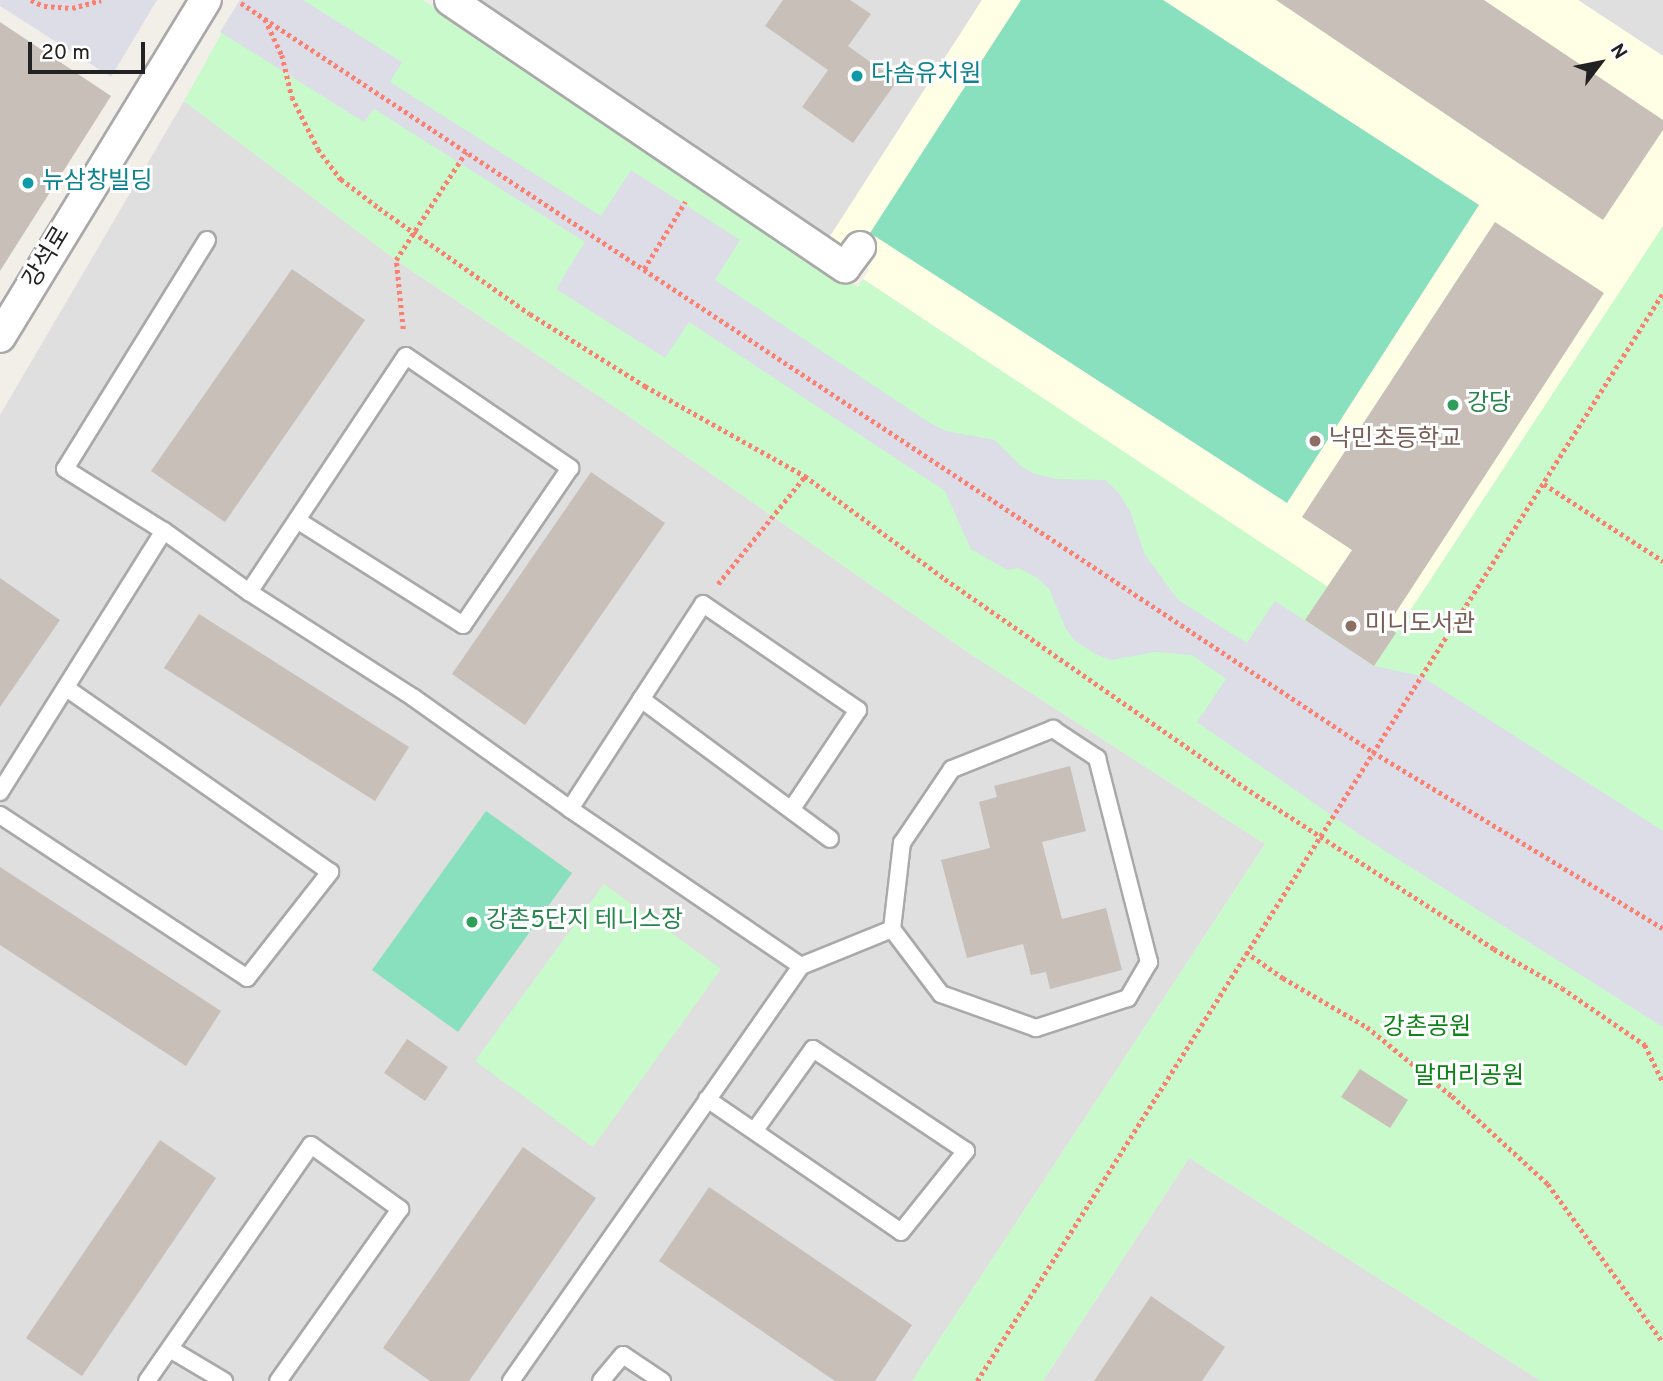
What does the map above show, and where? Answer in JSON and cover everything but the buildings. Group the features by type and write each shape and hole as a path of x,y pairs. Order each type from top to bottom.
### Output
{"street":[{"name":"강석로","path":"0,337 206,0"},
{"path":"450,0 845,267 860,247"}],"lane":[{"path":"207,240 65,469 164,531 249,592 414,698 570,809 801,966"},
{"path":"249,592 406,356 570,468 463,625 297,520"},
{"path":"0,792 164,531"},
{"path":"570,809 703,604 858,710 791,810"},
{"path":"0,815 247,978 330,872 66,688"},
{"path":"641,699 830,839"},
{"path":"1054,729 1097,758 1149,962 1128,999 1037,1028 941,994 892,929 902,843 952,769 1054,729"},
{"path":"511,1381 801,966 892,929"},
{"path":"708,1099 901,1232 966,1151 813,1049 755,1129"},
{"path":"147,1381 311,1144 400,1209 278,1381"},
{"path":"170,1349 224,1381"},
{"path":"601,1381 623,1355 662,1381"}],"path":[{"path":"31,0 44,6 72,8 101,0"},
{"path":"234,0 1373,752 1663,928"},
{"path":"265,19 282,55 292,97 318,149 341,178 530,314 645,386 804,476 1038,645 1319,836 1494,949 1562,988 1645,1045 1663,1082"},
{"path":"406,356 396,260 466,152"},
{"path":"644,270 703,171"},
{"path":"977,1381 1663,293"},
{"path":"703,604 804,476"},
{"path":"1544,484 1663,561"},
{"path":"1246,952 1283,978 1367,1027 1452,1096 1548,1184 1663,1342"}],"shaded area":[{"path":"0,0 157,0 111,77 0,6"},
{"path":"240,0 303,0 402,62 390,82 601,216 631,170 740,240 715,280 930,423 946,431 995,440 1022,467 1035,474 1057,479 1105,480 1118,492 1130,511 1144,553 1178,600 1247,643 1275,601 1374,666 1421,676 1663,831 1663,1027 1363,837 1197,722 1226,679 1192,655 1155,652 1111,660 1097,655 1074,640 1066,629 1049,589 1036,577 1018,568 1007,570 971,549 945,491 689,322 665,358 556,289 585,242 374,109 364,122 220,32"},
{"path":"480,0 982,0 827,241"},
{"name":"낙민초등학교","path":"982,0 1578,0 1663,56 1663,226 1396,633 863,279 869,270 827,241"},
{"path":"1578,0 1663,0 1663,56"},
{"path":"184,101 396,260 627,415 969,653 1265,844 912,1381 0,1381 0,415"},
{"path":"1189,1158 1541,1381 1043,1381"}],"green space":[{"name":"강촌공원","path":"240,0 423,0 858,287 863,279 1396,632 1663,226 1663,1381 1541,1381 1189,1158 1043,1381 912,1381 1265,844 969,653 627,415 396,260 184,101"},
{"path":"1021,0 1163,0 1479,205 1287,503 870,233"},
{"name":"강촌5단지 테니스장","path":"486,811 572,873 458,1032 372,970"},
{"path":"604,884 721,969 593,1147 475,1061"}],"place":[{"name":"다솜유치원","path":"857,76"},
{"name":"뉴삼창빌딩","path":"28,183"},
{"name":"강당","path":"1453,405"},
{"name":"낙민초등학교","path":"1315,441"},
{"name":"미니도서관","path":"1351,626"},
{"name":"강촌5단지 테니스장","path":"472,922"}],"park label":[{"name":"말머리공원","path":"1469,1078"}]}
